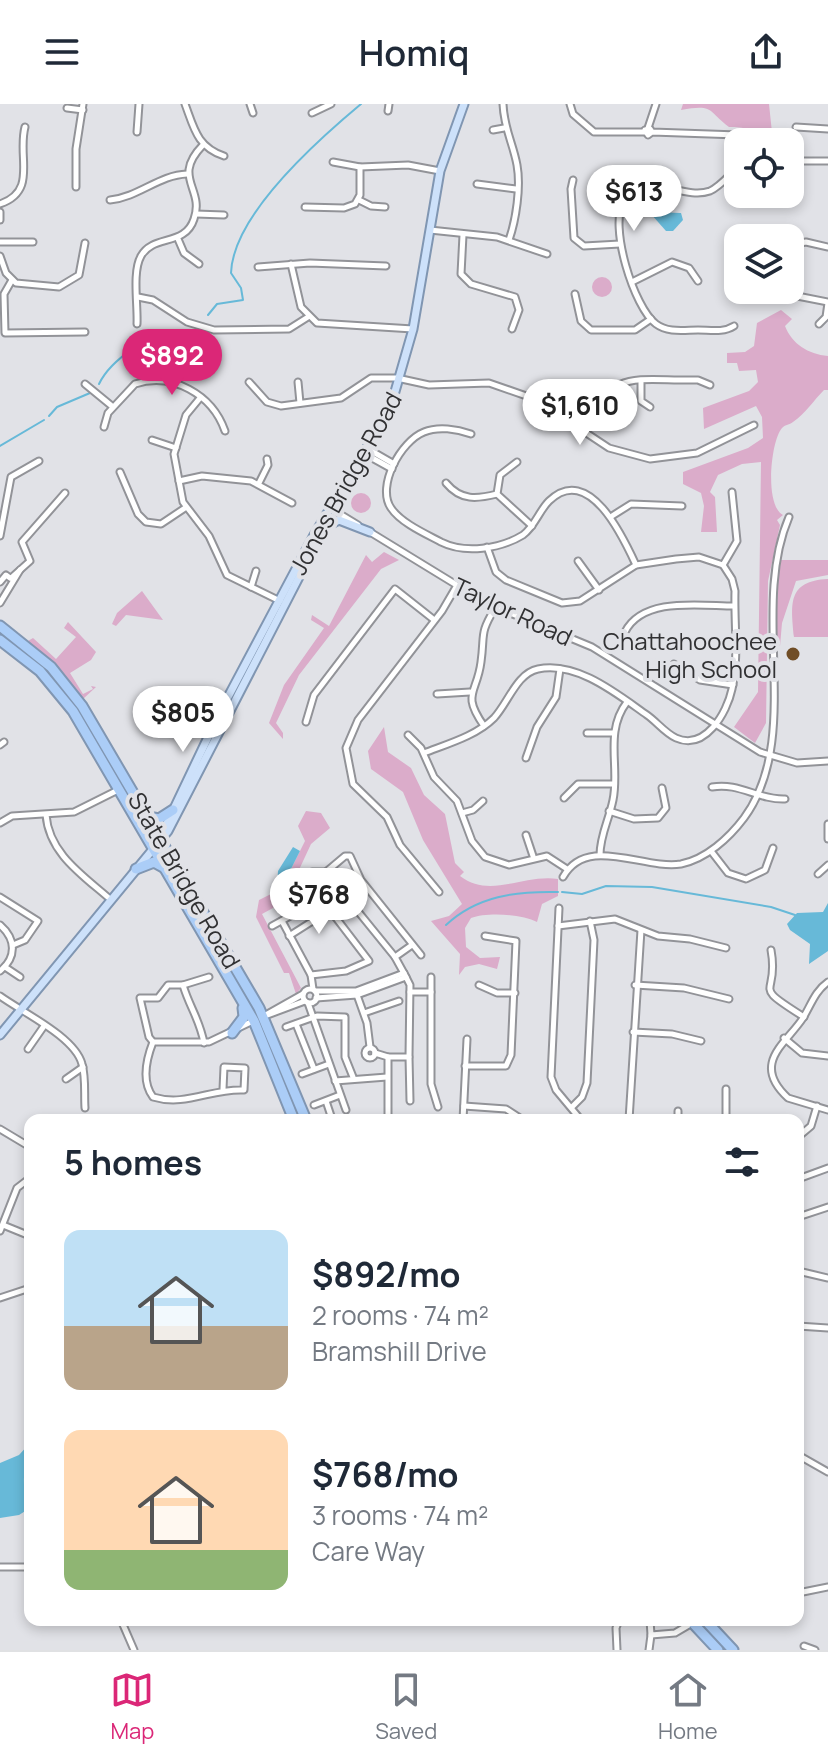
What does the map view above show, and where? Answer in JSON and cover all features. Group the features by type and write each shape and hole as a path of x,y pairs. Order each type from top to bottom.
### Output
{"highway":[{"name":"State Bridge Road","path":"0,626 51,667 119,767 259,1019 303,1114"},
{"name":"State Bridge Road","path":"0,640 40,671 78,708 119,790 231,980 259,1019 292,1114"},
{"path":"148,817 159,819 173,810"},
{"path":"151,843 160,838"},
{"path":"136,869 154,862 166,868"},
{"name":"State Bridge Road","path":"231,980 245,1012 232,1033"},
{"path":"695,1626 718,1650"},
{"path":"711,1626 733,1650"}],"main road":[{"name":"Jones Bridge Road","path":"209,744 227,700 366,452 401,379 413,329 440,171 464,104"},
{"name":"Jones Bridge Road","path":"282,602 332,509"},
{"path":"311,553 332,521 339,520 370,532"},
{"path":"160,838 242,687 282,602"},
{"path":"160,838 168,831 197,776 209,744"},
{"path":"0,1035 136,869 151,843"}],"street":[{"path":"137,132 139,104"},
{"path":"185,104 194,131 203,145 224,156"},
{"path":"250,104 253,113"},
{"path":"312,113 331,104"},
{"path":"503,104 504,128 517,166 515,220 509,240"},
{"path":"570,104 573,114 594,132 724,134"},
{"path":"648,131 656,104"},
{"path":"67,108 83,107 76,149 76,187"},
{"path":"0,204 23,191 22,141 25,127"},
{"path":"796,127 828,129"},
{"path":"493,130 504,128"},
{"path":"137,324 138,265 142,254 153,245 178,239 190,229 196,214 187,174 191,159 203,145"},
{"path":"804,161 828,161"},
{"path":"333,162 360,167 408,165 440,171"},
{"path":"359,200 360,167"},
{"path":"110,200 147,190 171,175 187,174"},
{"path":"573,180 571,209 574,238 584,246 620,244"},
{"path":"724,180 702,193 654,185 633,190 618,213 620,244 624,265 651,319 672,330 723,330 734,326"},
{"path":"477,184 516,189"},
{"path":"305,207 344,208 359,200"},
{"path":"359,200 371,206 385,207"},
{"path":"0,212 0,220"},
{"path":"196,214 224,215"},
{"path":"430,230 509,240 547,254"},
{"path":"463,235 461,268 464,279"},
{"path":"178,239 184,253 199,264"},
{"path":"0,242 33,242"},
{"path":"804,242 828,247"},
{"path":"0,256 12,280 25,286 59,287 79,275 85,243"},
{"path":"632,282 672,262 689,268 698,281"},
{"path":"291,264 295,287 308,317 326,326 413,329"},
{"path":"258,267 291,264 386,266"},
{"path":"79,275 84,280"},
{"path":"458,285 464,279"},
{"path":"464,279 515,297 519,310 512,329"},
{"path":"12,280 4,294 5,333 85,332"},
{"path":"575,294 581,321 591,330 635,330 651,319"},
{"path":"138,297 153,300 187,322 214,330 289,329 308,317"},
{"path":"804,297 828,302 826,317 819,324"},
{"path":"249,382 270,404 341,398 371,378 401,379 429,385 473,381 506,386 535,399 618,452 659,459 697,453 754,425"},
{"path":"348,380 358,386"},
{"path":"577,427 606,390 622,382 698,380 710,385"},
{"path":"641,381 641,401 650,407"},
{"path":"104,427 113,407 140,382 180,383 200,398 225,431"},
{"path":"298,382 300,403"},
{"path":"85,384 113,407"},
{"path":"200,398 186,415 176,448 185,508 209,536 227,575 282,602"},
{"path":"471,434 457,429 424,432 408,445 393,467 386,495 394,512 451,547 487,547 523,535 549,501 569,492 583,494 612,516 636,565"},
{"path":"152,440 176,448"},
{"path":"366,452 393,467"},
{"path":"259,483 268,465 267,459"},
{"path":"0,536 11,477 39,461"},
{"path":"497,494 500,475 517,462"},
{"path":"120,472 138,514 146,522 161,524 185,508"},
{"path":"179,481 202,476 259,483 292,503"},
{"path":"446,483 464,497 481,499 497,494"},
{"path":"723,565 737,541 732,492"},
{"path":"1,599 12,580 30,561 22,542 65,493"},
{"path":"497,494 532,526"},
{"path":"612,516 631,504 682,506"},
{"name":"Taylor Road","path":"332,509 495,608 592,647 770,757 797,763 828,761"},
{"path":"563,877 567,869 583,858 600,855 673,865 692,861 711,851 741,821 756,794 770,757 773,738 772,579 779,541 789,517"},
{"path":"424,753 484,726 502,708 526,674 539,668 584,675 680,740 701,738 715,725 733,685 732,579 723,565 699,557 636,565 580,601 562,603 506,580 491,563 487,547"},
{"path":"578,561 599,590"},
{"path":"251,587 256,571"},
{"path":"0,582 6,575 12,580"},
{"path":"439,892 400,845 387,817 356,789 346,759 347,743 358,720 456,587"},
{"path":"306,722 314,695 395,589 433,619"},
{"path":"625,632 634,621 661,608 734,606"},
{"path":"484,726 472,708 470,692 481,664 482,630 495,608"},
{"path":"674,664 700,680 733,685"},
{"path":"526,758 537,727 556,697 560,669"},
{"path":"437,694 470,692"},
{"path":"600,855 601,834 614,784 614,733 618,717 627,702"},
{"path":"587,733 614,733"},
{"path":"408,735 424,753 434,777 457,801 472,841 489,860 509,865 533,856 552,857 567,869"},
{"path":"755,749 766,749 773,738"},
{"path":"564,798 578,784 614,784"},
{"path":"712,787 732,785 756,794 785,799"},
{"path":"609,811 634,819 658,818 666,808 662,788"},
{"path":"1,821 12,816 79,811 119,790"},
{"path":"462,813 473,810 483,801"},
{"path":"46,815 50,832 67,862 111,900"},
{"path":"828,824 828,839"},
{"path":"526,835 533,856"},
{"path":"711,851 728,873 746,879 765,870 773,848"},
{"path":"311,975 346,971 369,961 307,880 312,872 326,872 345,856 350,856 361,880 421,955"},
{"path":"818,874 828,865"},
{"path":"326,872 395,957 405,975 410,992 410,1101"},
{"path":"0,897 38,921 25,940 13,945 2,969 20,977"},
{"path":"559,908 551,1077 556,1090 577,1114"},
{"path":"272,926 301,910"},
{"path":"289,936 330,910"},
{"path":"558,926 615,919 658,936 690,939 726,948"},
{"path":"282,921 311,975 316,998"},
{"path":"572,1107 582,1097 587,1083 594,940 590,921"},
{"path":"0,925 8,932 13,945"},
{"path":"629,1114 635,985 641,930"},
{"path":"465,1066 506,1066 511,1055 516,941 485,936"},
{"path":"395,957 412,945"},
{"path":"771,950 768,990 804,1017"},
{"path":"153,1042 204,1043 305,999 356,993 405,975"},
{"path":"209,977 183,985 168,985 158,998 140,998 153,1042 146,1088 153,1097 165,1101 204,1098 223,1089 244,1090 245,1068 224,1067 223,1089"},
{"path":"431,977 431,1084 438,1107"},
{"path":"828,982 819,990 804,1017 784,1038 774,1056 777,1084 793,1101 828,1110"},
{"path":"183,985 188,1002 200,1019 204,1043"},
{"path":"479,985 497,993 515,993"},
{"path":"635,985 684,988 729,999"},
{"path":"305,999 314,990 356,993"},
{"path":"410,992 431,992"},
{"path":"356,993 364,1013 370,1047 375,1053 388,1057 409,1057"},
{"path":"0,996 75,1051 83,1067 85,1108"},
{"path":"305,999 346,1110"},
{"path":"364,1013 399,1001"},
{"path":"286,1027 312,1018 345,1017 345,1057 353,1077"},
{"path":"296,1024 314,1069"},
{"path":"28,1049 44,1026"},
{"path":"633,1032 672,1034 701,1041"},
{"path":"784,1038 802,1053 828,1056"},
{"path":"463,1114 467,1039"},
{"path":"388,1057 388,1114"},
{"path":"302,1074 329,1064"},
{"path":"66,1079 83,1067"},
{"path":"335,1081 353,1077 387,1077"},
{"path":"726,1089 726,1114"},
{"path":"314,1105 340,1095"},
{"path":"326,1101 330,1114"},
{"path":"464,1106 506,1109 514,1114"},
{"path":"804,1132 811,1126 817,1106"},
{"path":"0,1129 24,1143"},
{"path":"804,1177 828,1168"},
{"path":"24,1183 17,1188 1,1228 24,1234"},
{"path":"804,1215 828,1207"},
{"path":"804,1272 828,1278"},
{"path":"0,1298 24,1290"},
{"path":"804,1326 828,1328"},
{"path":"804,1458 828,1472"},
{"path":"0,1567 24,1567"},
{"path":"804,1592 828,1587"},
{"path":"124,1626 134,1650"},
{"path":"616,1626 617,1650"},
{"path":"649,1650 650,1626"},
{"path":"651,1635 675,1633 684,1626"},
{"path":"804,1646 815,1650"}],"shaded area":[{"path":"683,104 769,104 772,128 729,127 705,109 681,110"},
{"path":"602,277 609,280 612,287 609,294 602,297 595,294 592,287 595,280"},
{"path":"781,310 792,319 785,326 796,343 814,353 828,356 828,390 824,390 797,419 782,428 772,458 773,499 783,515 777,520 780,525 768,581 766,723 755,743 734,727 758,692 761,462 742,464 718,475 710,492 715,497 717,532 701,532 704,506 701,493 683,484 683,472 748,448 763,438 762,417 756,406 704,429 703,408 749,391 758,382 756,370 739,371 737,363 727,363 727,353 745,352 754,346 757,323"},
{"path":"357,493 365,493 371,503 365,513 357,513 351,507 351,499"},
{"path":"384,552 399,560 381,569 299,675 276,723 283,733 283,739 269,723 284,685 324,628 311,620 312,615 329,626 366,555 372,562"},
{"path":"779,560 828,560 828,575 796,581 782,623 780,646 775,646"},
{"path":"828,579 828,637 794,637 794,596 805,584"},
{"path":"142,591 163,620 126,615 116,626 112,624 117,613"},
{"path":"68,622 96,652 91,660 70,673 83,694 93,689 91,686 96,687 83,699 28,641 33,638 56,659 76,637 64,628"},
{"path":"384,727 388,752 411,768 424,795 445,814 455,863 464,872 460,876 471,883 495,886 545,878 558,879 558,896 542,904 537,922 504,915 471,918 465,928 466,947 480,958 500,957 497,969 479,964 465,967 459,975 460,954 431,921 449,916 462,904 423,840 403,792 371,769 368,751"},
{"path":"306,811 321,813 330,828 311,844 284,902 262,914 301,988 296,994 289,973 284,973 256,917 259,900 281,889 305,841 298,826"}],"water":[{"path":"681,213 683,220 673,231 666,231 651,214"},
{"path":"293,847 300,851 281,889 277,890 278,871"},
{"path":"828,903 828,951 809,964 810,944 790,930 787,924 797,913 823,912"},
{"path":"24,1450 24,1512 0,1518 0,1463"}],"waterway":[{"path":"208,315 217,304 243,300 241,288 231,273 235,251 262,203 302,158 361,104"},
{"path":"99,384 113,365 134,348 157,336 180,330"},
{"path":"49,416 57,407 90,393"},
{"path":"0,446 44,420"},
{"path":"562,892 582,894 606,886 652,887 771,907 795,915"},
{"path":"446,925 471,907 498,897 558,892"}],"place":[{"name":"Chattahoochee High School","path":"793,654"}]}
